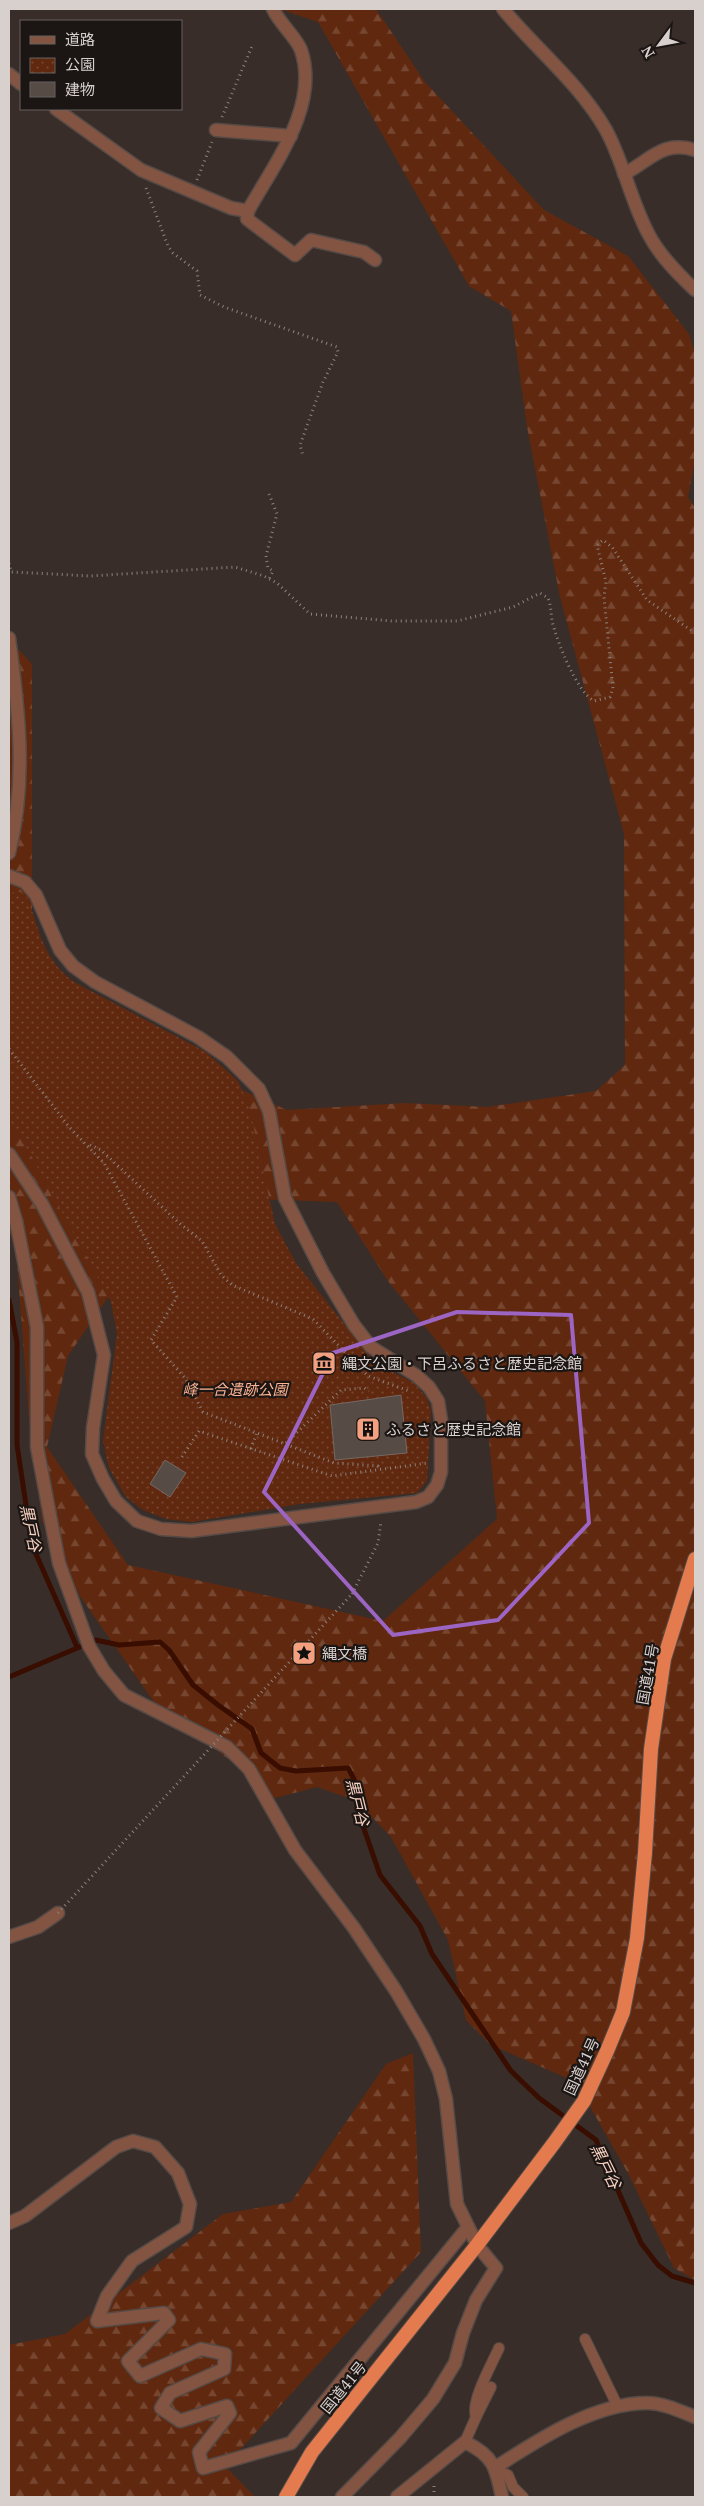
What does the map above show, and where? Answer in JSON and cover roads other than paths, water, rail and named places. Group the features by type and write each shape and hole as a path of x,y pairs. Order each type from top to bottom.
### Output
{"highway":[{"name":"国道41号","path":"286,2497 312,2452 477,2245 584,2101 623,2012 636,1938 645,1853 651,1749 664,1659 695,1559"}],"street":[{"path":"274,9 279,22 300,47 306,68 297,122 248,211 247,220 294,255 311,240 364,252 375,260"},
{"path":"503,9 567,77 589,104 606,131 650,237 661,255 695,290"},
{"path":"9,74 20,83"},
{"path":"57,110 141,170 231,208 248,211"},
{"path":"216,130 291,136"},
{"path":"624,174 663,149 681,145 695,150"},
{"path":"9,638 20,741 18,808 9,853"},
{"path":"9,876 25,882 36,895 60,950 73,966 95,982 198,1038 227,1057 259,1088 270,1111 285,1198 294,1220 354,1325 371,1347 416,1376 434,1394 438,1401 441,1420 441,1461 437,1485 428,1497 416,1502 382,1507 191,1531 161,1528 137,1521 116,1501 103,1479 92,1454 93,1428 104,1355 88,1292 42,1204 9,1154"},
{"path":"9,1197 16,1221 38,1327 37,1447 59,1563 89,1646 104,1671 124,1695 227,1747 249,1769 295,1850 354,1928 396,1991 424,2039 439,2071 446,2099 457,2204 477,2245 496,2268 476,2300 463,2333 455,2362 433,2399 400,2438 342,2497"},
{"path":"9,1937 38,1927 58,1912"},
{"path":"9,2223 25,2216 116,2147 133,2141 155,2147 178,2173 190,2204 186,2227 132,2261 106,2296 97,2321 164,2313 169,2320 128,2361 140,2376 201,2349 225,2354 224,2369 170,2393 161,2408 180,2421 227,2406 230,2413 200,2452 203,2468 291,2443 468,2227"},
{"path":"496,2468 546,2434 618,2407 654,2404 695,2417"},
{"path":"397,2497 465,2442 479,2448 496,2468 502,2497"}],"lane":[{"path":"585,2339 618,2407"},
{"path":"476,2417 474,2412 476,2398 499,2348"},
{"path":"465,2442 491,2387"},
{"path":"496,2468 508,2475 513,2487 523,2497"}],"waterway":[{"name":"黒戸谷","path":"9,1300 17,1342 17,1445 32,1545 77,1647"},
{"name":"黒戸谷","path":"9,1677 96,1640 119,1645 160,1642 169,1650 193,1685 252,1729 261,1753 280,1768 296,1771 348,1768 354,1779 363,1826 380,1875 420,1926 432,1954 511,2071 539,2098 596,2140 641,2243 658,2265 672,2276 695,2283"}],"place":[{"name":"縄文公園・下呂ふるさと歴史記念館","path":"324,1363"},
{"name":"ふるさと歴史記念館","path":"368,1429"},
{"name":"縄文橋","path":"304,1653"}],"park label":[{"name":"峰一合遺跡公園","path":"235,1389"}]}
